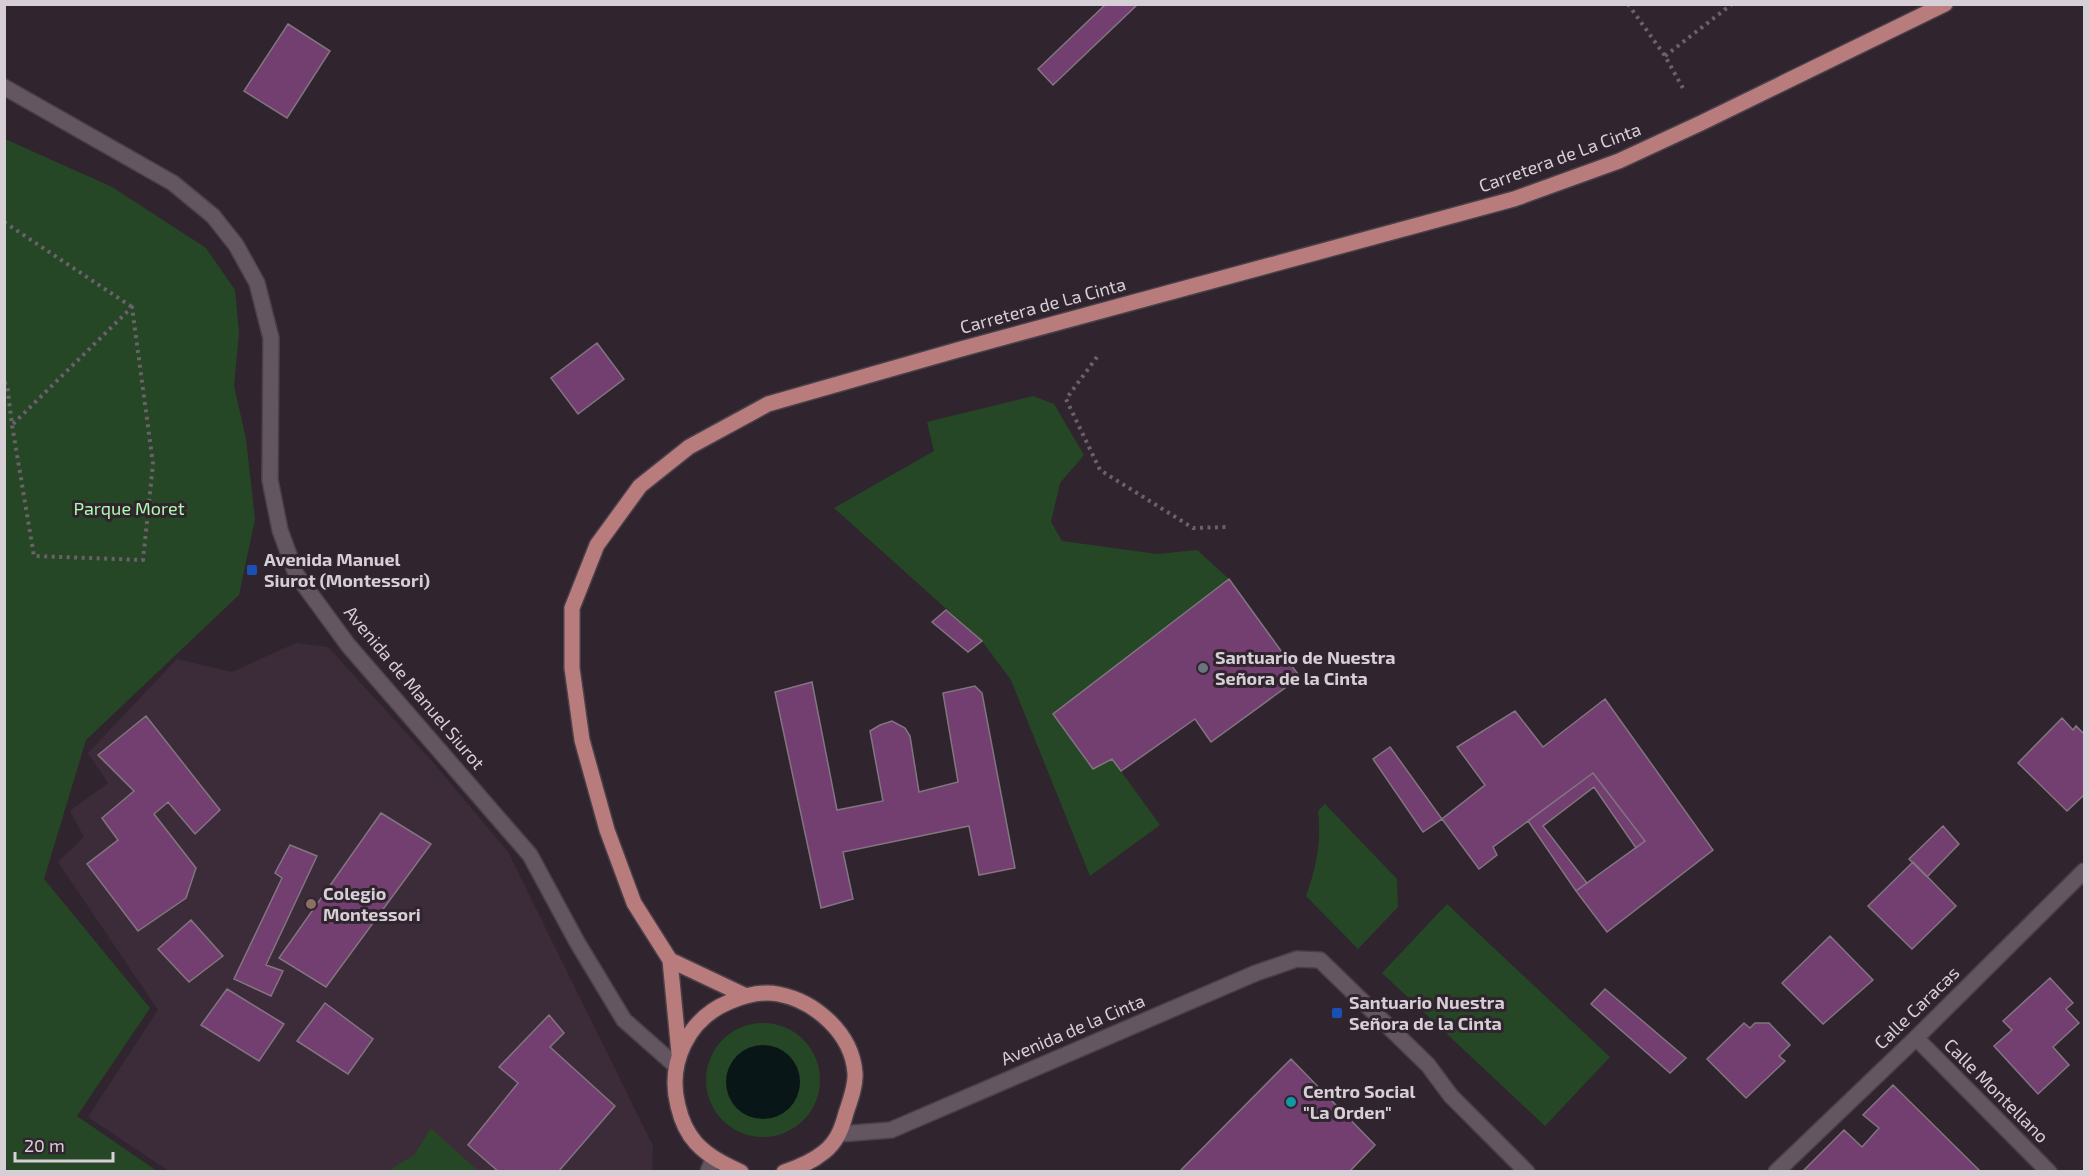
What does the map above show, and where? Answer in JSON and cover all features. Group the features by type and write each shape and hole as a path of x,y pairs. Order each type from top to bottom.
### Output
{"main road":[{"name":"Carretera de La Cinta","path":"719,1167 694,1141 681,1118 674,1092 678,1060 670,960 634,903 607,830 582,740 572,668 572,608 597,545 640,486 689,447 768,404 984,343 1514,200 1640,152 1945,4"},
{"path":"670,960 744,995"},
{"path":"678,1060 694,1027 716,1007 744,995 776,993 808,1004 831,1022 847,1046 855,1074 850,1102 840,1134 826,1151 814,1172"},
{"path":"784,1172 801,1167 826,1151"},
{"path":"719,1167 741,1172"}],"street":[{"name":"Avenida de Manuel Siurot","path":"4,87 173,183 213,216 236,245 256,283 271,338 270,480 280,530 296,574 348,645 531,855 577,942 624,1020 678,1060"},
{"name":"Calle Caracas","path":"1776,1172 2085,871"},
{"name":"Avenida de la Cinta","path":"840,1134 891,1130 1256,973 1297,959 1320,960 1428,1065 1451,1096 1527,1172"},
{"name":"Calle Montellano","path":"1916,1038 2049,1172"}],"path":[{"path":"1628,4 1665,56 1684,90"},
{"path":"1665,56 1732,4"},
{"path":"4,222 132,307 153,464 143,560 34,556 7,384 4,382"},
{"path":"12,425 132,307"},
{"path":"1097,357 1066,399 1100,470 1193,528 1230,527"}],"shaded area":[{"name":"Colegio Montessori","path":"296,643 328,647 430,759 508,852 653,1146 652,1171 169,1171 88,1117 158,1010 58,862 84,837 70,811 108,783 88,753 177,659 232,672"},
{"path":"756,1045 770,1045 784,1051 794,1061 800,1075 798,1096 784,1113 770,1119 756,1119 742,1113 732,1103 726,1089 726,1075 732,1061 742,1051"}],"green space":[{"name":"Parque Moret","path":"5,139 112,187 206,248 235,290 239,333 234,386 246,439 255,519 239,595 86,740 44,879 150,1008 77,1116 157,1171 5,1171"},
{"path":"1033,396 1054,404 1084,455 1060,483 1051,522 1062,541 1157,554 1197,550 1229,579 1053,714 1093,769 1112,759 1160,825 1090,876 1011,680 982,641 834,508 934,451 927,422"},
{"path":"1325,804 1397,879 1398,907 1358,949 1306,896 1317,854 1318,811"},
{"path":"1447,904 1610,1057 1545,1126 1382,973"},
{"path":"763,1023 785,1028 803,1040 815,1058 820,1080 815,1102 803,1120 785,1132 763,1137 741,1132 723,1120 711,1102 706,1080 711,1058 723,1040 741,1028"},
{"path":"431,1128 478,1171 388,1171 414,1155"}],"building":[{"path":"1106,4 1138,4 1053,85 1038,69"},
{"path":"288,24 330,51 287,118 244,91"},
{"path":"597,343 624,379 578,414 551,378"},
{"name":"Santuario de Nuestra Señora de la Cinta","path":"1229,579 1300,677 1211,742 1195,719 1121,771 1112,759 1093,769 1053,714"},
{"path":"946,610 982,641 968,652 932,622"},
{"path":"812,682 837,810 883,801 870,731 892,721 905,728 910,736 919,792 958,782 943,693 975,686 982,693 1015,868 979,875 969,826 843,852 853,899 821,908 775,692"},
{"path":"1605,699 1713,850 1607,932 1576,891 1645,841 1593,773 1493,847 1497,855 1479,869 1442,819 1485,785 1457,747 1515,711 1543,747"},
{"path":"146,716 220,810 195,834 168,802 154,814 196,868 186,898 138,931 87,864 118,840 102,818 134,791 98,755"},
{"path":"2062,718 2073,730 2076,726 2084,734 2084,795 2067,811 2018,763"},
{"path":"1390,747 1442,819 1423,832 1373,759"},
{"path":"1593,773 1645,841 1636,848 1594,787 1543,826 1587,883 1576,891 1528,821"},
{"path":"381,813 431,844 326,987 279,958"},
{"path":"1943,826 1959,844 1927,877 1909,859"},
{"path":"290,845 317,856 266,965 283,971 271,996 234,979 282,878 275,873"},
{"path":"1913,862 1956,906 1912,949 1868,906"},
{"path":"191,920 223,956 189,982 158,949"},
{"path":"1830,936 1873,980 1823,1024 1782,983"},
{"path":"2050,978 2073,1003 2066,1009 2079,1023 2053,1047 2069,1065 2038,1094 1994,1046 2012,1030 2003,1021"},
{"path":"227,989 284,1024 259,1061 201,1025"},
{"path":"1605,989 1686,1058 1670,1073 1591,1004"},
{"path":"325,1003 373,1039 348,1074 297,1041"},
{"path":"549,1015 564,1033 550,1047 615,1106 558,1172 499,1172 468,1145 518,1083 499,1067"},
{"path":"1744,1023 1750,1028 1755,1023 1769,1023 1790,1045 1779,1056 1785,1061 1746,1098 1707,1059"},
{"name":"Centro Social \"La Orden\"","path":"1291,1059 1375,1145 1349,1172 1179,1172"},
{"path":"1893,1085 1981,1172 1802,1172 1844,1130 1862,1147 1879,1128 1863,1115"}],"place":[{"name":"Avenida Manuel Siurot (Montessori)","path":"252,570"},
{"name":"Santuario de Nuestra Señora de la Cinta","path":"1203,668"},
{"name":"Colegio Montessori","path":"311,904"},
{"name":"Santuario Nuestra Señora de la Cinta","path":"1337,1013"},
{"name":"Centro Social \"La Orden\"","path":"1291,1102"}]}
